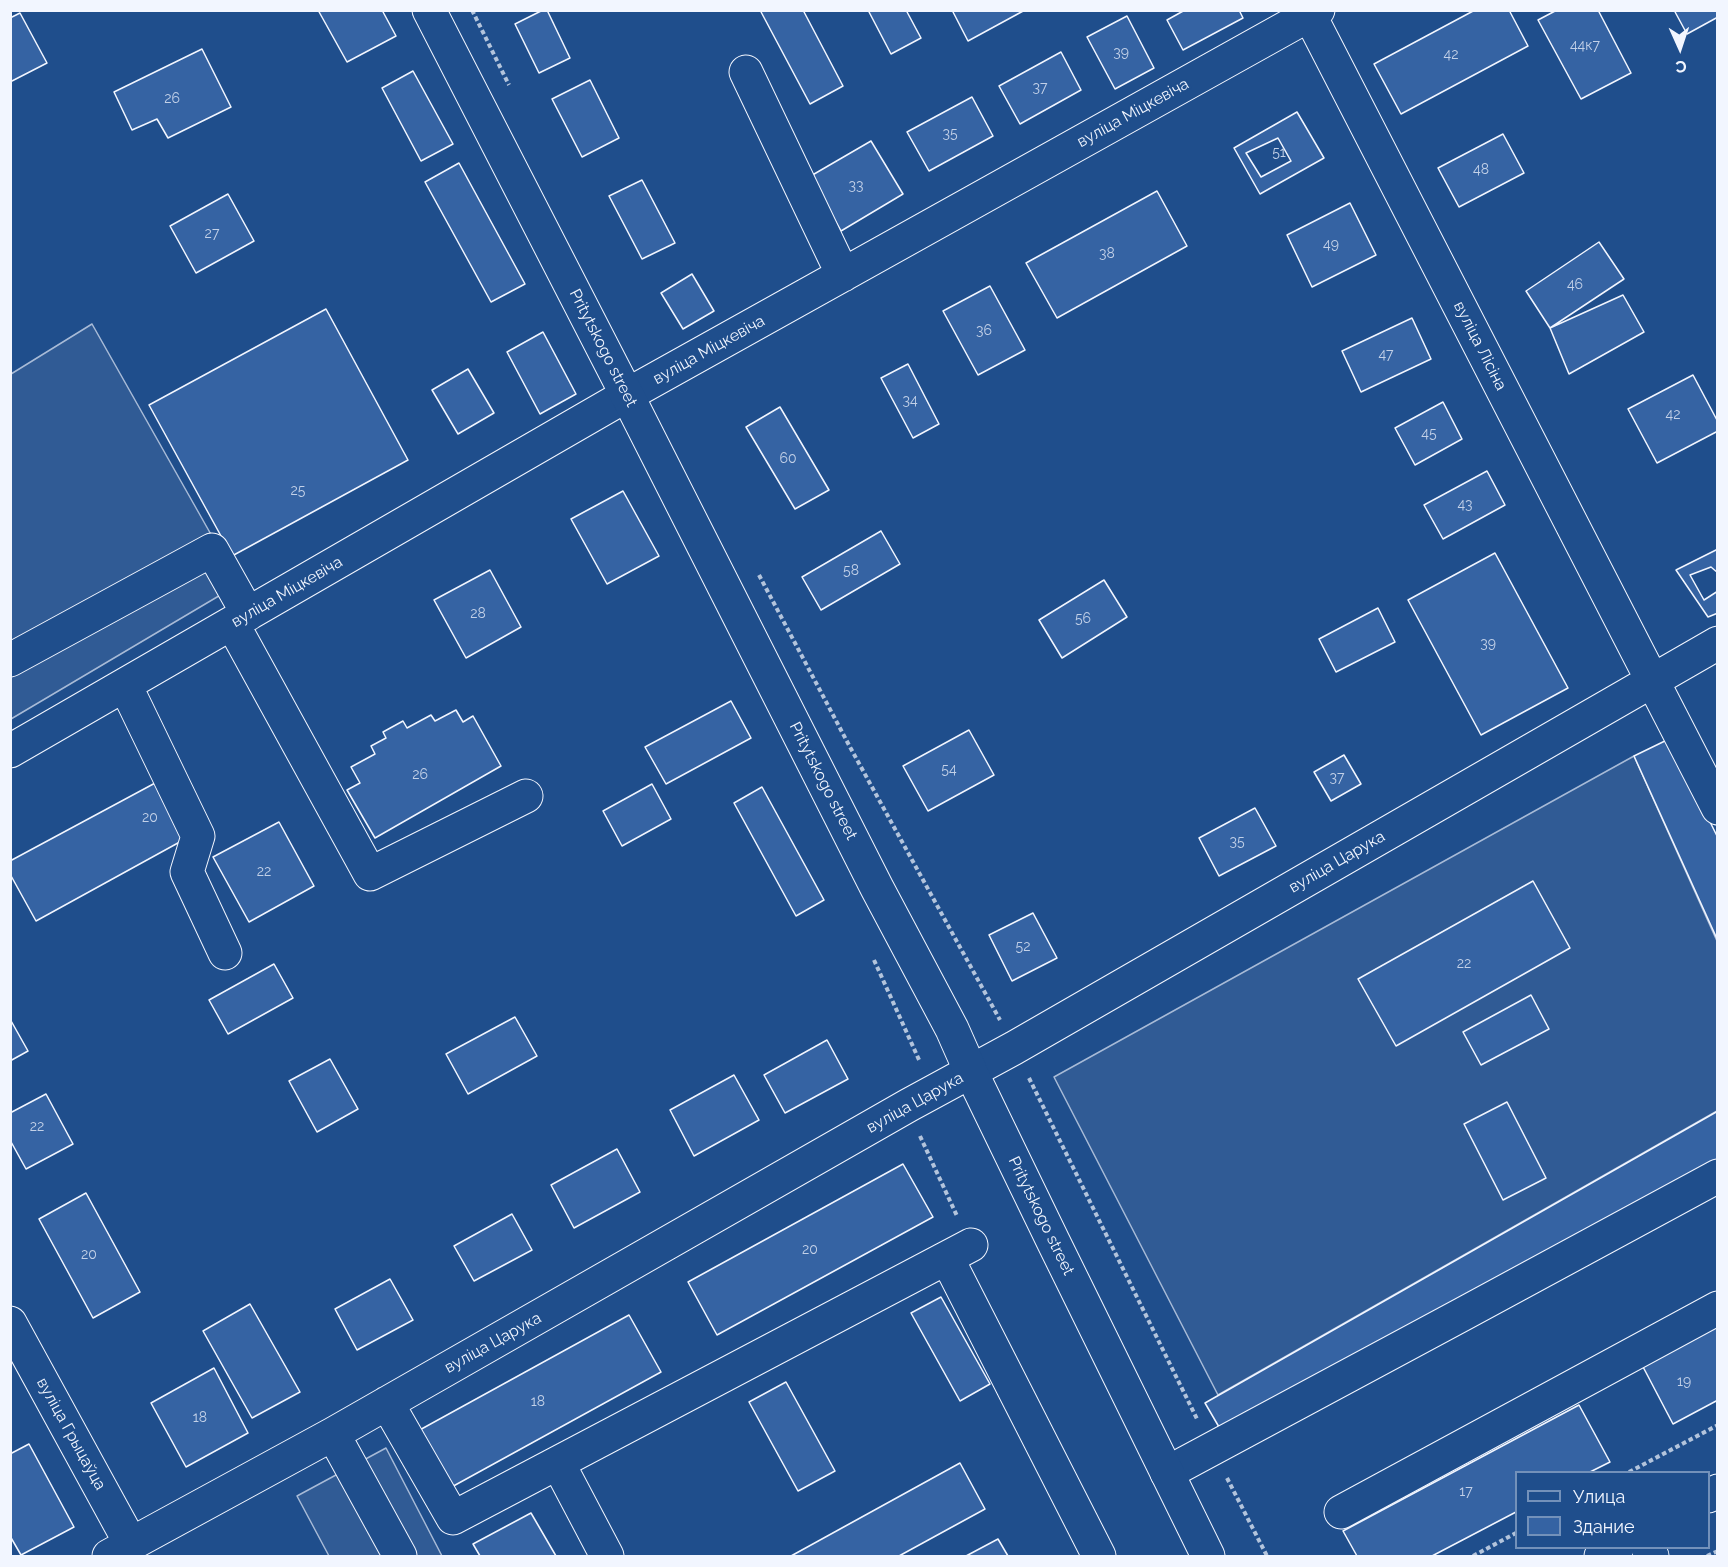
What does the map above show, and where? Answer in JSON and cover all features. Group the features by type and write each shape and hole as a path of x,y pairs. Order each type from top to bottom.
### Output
{"street":[{"name":"Pritytskogo street","path":"429,10 877,888 952,1029 1208,1557"},
{"name":"вуліца Міцкевіча","path":"10,751 627,395 1312,12"},
{"name":"вуліца Лісіна","path":"1312,12 1718,808"},
{"path":"746,72 843,275"},
{"path":"10,660 212,550 240,619 370,874 526,796"},
{"name":"вуліца Царука","path":"121,1550 333,1434 909,1105 1014,1048 1718,643"},
{"path":"124,685 198,836 187,872 225,953"},
{"path":"1167,1473 1718,1176"},
{"path":"387,1403 453,1518 959,1252 1099,1557"},
{"path":"1341,1512 1718,1308"},
{"name":"вуліца Грыцаўца","path":"10,1323 125,1533 121,1550"},
{"path":"333,1434 400,1557"},
{"path":"558,1462 607,1557"},
{"path":"1601,1557 1615,1549"}],"path":[{"path":"472,10 511,90"},
{"path":"758,573 850,747 993,1005 1267,1557"},
{"path":"871,952 921,1060 909,1105 959,1252"},
{"path":"1633,1471 1718,1425"},
{"path":"1473,1557 1515,1534"},
{"path":"1707,1557 1718,1551"}],"shaded area":[{"path":"92,324 239,584 11,719 11,374"},
{"path":"1634,756 1717,941 1717,1111 1218,1395 1054,1077"},
{"path":"386,1448 442,1556 329,1556 297,1496"}],"building":[{"path":"318,10 382,10 396,36 347,62"},
{"path":"547,10 570,58 539,73 515,24"},
{"path":"760,10 803,10 843,86 810,104"},
{"path":"868,10 906,10 921,38 891,54"},
{"path":"952,10 1025,10 968,41"},
{"path":"1185,10 1239,10 1243,18 1183,50 1167,20"},
{"path":"1475,10 1509,10 1528,46 1401,114 1374,64"},
{"path":"1557,10 1598,10 1631,73 1581,99 1538,20"},
{"path":"1674,10 1718,10 1718,17 1687,34"},
{"path":"20,13 47,63 10,82 10,18"},
{"path":"1127,16 1154,68 1115,89 1087,37"},
{"path":"202,49 231,107 168,138 157,119 132,130 114,92"},
{"path":"1061,52 1081,90 1020,124 999,86"},
{"path":"413,71 453,144 421,161 382,88"},
{"path":"590,80 619,138 582,157 552,99"},
{"path":"972,97 993,136 929,171 907,132"},
{"path":"1297,112 1324,158 1260,194 1234,148"},
{"path":"1503,134 1524,173 1459,207 1438,168"},
{"path":"1278,138 1291,161 1261,177 1246,153"},
{"path":"871,141 903,194 841,231 809,177"},
{"path":"459,163 525,284 491,302 425,182"},
{"path":"642,180 675,243 642,259 609,196"},
{"path":"1157,191 1187,246 1057,318 1026,263"},
{"path":"228,194 254,241 196,273 170,226"},
{"path":"1350,203 1376,255 1312,287 1287,235"},
{"path":"1599,242 1624,279 1550,328 1526,291"},
{"path":"692,274 714,311 683,329 661,293"},
{"path":"990,286 1025,350 978,375 943,311"},
{"path":"1623,295 1644,332 1569,374 1550,328"},
{"path":"326,309 408,460 232,556 149,405"},
{"path":"1412,318 1431,359 1361,392 1342,351"},
{"path":"543,332 576,394 540,414 507,352"},
{"path":"908,364 939,424 913,438 881,378"},
{"path":"468,369 494,413 458,434 432,390"},
{"path":"1693,375 1718,422 1718,431 1657,463 1628,409"},
{"path":"1443,402 1462,439 1415,465 1395,428"},
{"path":"780,407 829,490 795,509 746,427"},
{"path":"1487,471 1505,505 1443,539 1424,505"},
{"path":"623,491 659,556 607,584 571,519"},
{"path":"881,531 900,564 821,610 802,577"},
{"path":"1718,549 1718,613 1708,617 1676,570"},
{"path":"1495,553 1568,688 1481,735 1408,600"},
{"path":"1711,567 1718,573 1718,591 1704,600 1690,575"},
{"path":"490,570 521,627 466,658 434,600"},
{"path":"1104,580 1127,617 1062,658 1039,620"},
{"path":"1378,608 1395,642 1336,672 1319,639"},
{"path":"731,701 751,738 666,784 645,747"},
{"path":"456,710 463,722 473,716 501,766 375,838 347,790 360,783 351,767 375,754 371,746 386,738 383,732 403,721 407,728 431,715 435,721"},
{"path":"969,730 994,775 928,811 903,766"},
{"path":"1669,739 1718,838 1718,941 1634,756"},
{"path":"1344,755 1361,784 1331,801 1314,772"},
{"path":"157,782 187,838 36,921 10,874 10,861"},
{"path":"652,784 671,819 622,846 603,811"},
{"path":"762,787 824,900 796,916 734,803"},
{"path":"1255,808 1276,846 1219,876 1199,838"},
{"path":"279,822 314,886 249,922 213,857"},
{"path":"1533,881 1570,948 1396,1046 1358,979"},
{"path":"1033,913 1057,958 1012,981 989,935"},
{"path":"274,964 293,998 228,1034 209,1000"},
{"path":"1531,995 1549,1029 1481,1065 1463,1032"},
{"path":"515,1017 537,1056 468,1094 446,1054"},
{"path":"10,1019 28,1051 10,1061"},
{"path":"827,1040 848,1079 785,1113 764,1075"},
{"path":"330,1059 358,1109 317,1132 289,1081"},
{"path":"734,1075 759,1120 694,1156 670,1110"},
{"path":"46,1094 73,1144 26,1169 10,1140 10,1113"},
{"path":"1507,1102 1546,1178 1503,1200 1464,1124"},
{"path":"1718,1111 1718,1160 1226,1439 1205,1403"},
{"path":"617,1149 640,1192 574,1228 551,1185"},
{"path":"903,1164 933,1217 717,1335 688,1282"},
{"path":"86,1193 140,1292 93,1318 39,1219"},
{"path":"512,1214 532,1250 474,1281 454,1246"},
{"path":"390,1279 413,1320 357,1350 335,1309"},
{"path":"941,1297 990,1384 960,1401 911,1313"},
{"path":"250,1304 300,1392 252,1418 203,1331"},
{"path":"629,1315 661,1372 448,1489 416,1432"},
{"path":"1718,1323 1718,1400 1673,1424 1641,1363"},
{"path":"214,1368 248,1433 186,1467 151,1403"},
{"path":"786,1382 835,1471 798,1491 749,1402"},
{"path":"1579,1405 1610,1462 1592,1471 1515,1471 1515,1513 1432,1556 1357,1556 1343,1531"},
{"path":"29,1444 74,1527 21,1555 10,1536 10,1454"},
{"path":"960,1463 985,1509 899,1556 791,1556"},
{"path":"531,1513 556,1556 480,1556 473,1544"},
{"path":"998,1539 1008,1556 966,1556"}]}
